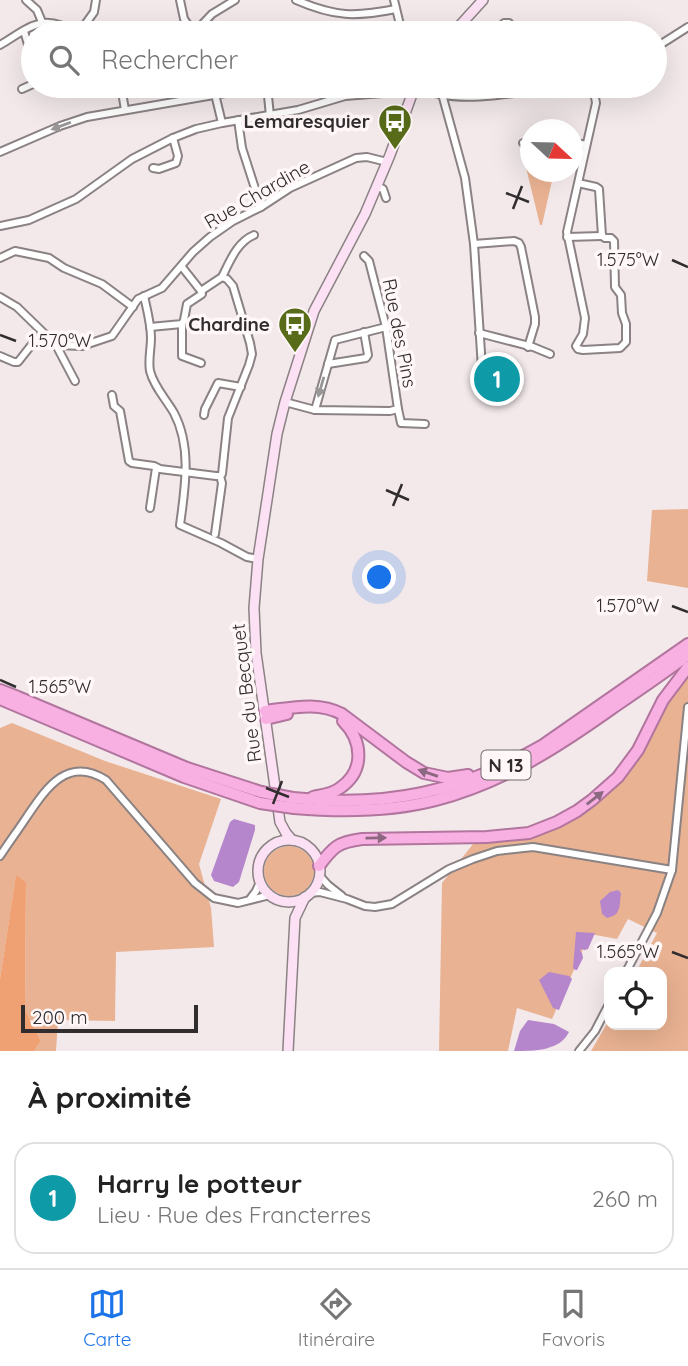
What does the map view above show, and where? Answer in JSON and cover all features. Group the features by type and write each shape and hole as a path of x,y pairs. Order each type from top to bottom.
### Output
{"highway":[{"name":"N 13","path":"0,699 184,777 260,797 297,802 356,802 425,794 495,771 563,732 688,644"},
{"name":"N 13","path":"297,802 328,811 382,809 433,801 465,792 501,777 562,744 688,655"},
{"path":"319,871 331,849 350,840 487,837 528,832 557,822 577,811 607,788 625,768 638,750 663,700 688,667"},
{"name":"N 13","path":"0,690 260,797"},
{"path":"265,715 316,706 333,709 406,762 431,775 456,778 495,771"},
{"path":"265,715 310,711 336,716 345,723 358,745 358,757 351,777 339,789 297,802"}],"main road":[{"path":"464,21 482,0"},
{"name":"Rue du Becquet","path":"292,840 280,822 256,653 254,608 258,559 277,434 314,311 365,214 412,98"},
{"name":"Rue du Becquet","path":"274,844 280,822"},
{"path":"288,1051 295,918 316,884 319,871 317,858 307,846 292,840 274,844 264,852 258,867 260,882 270,895 285,901 295,901 307,895"},
{"path":"285,901 295,918"}],"street":[{"path":"26,0 37,10 42,21"},
{"path":"87,21 94,12 96,0"},
{"path":"180,0 185,21"},
{"path":"205,21 234,0"},
{"path":"296,0 326,12 348,15 365,15 396,9"},
{"path":"396,0 399,21"},
{"path":"667,40 688,27"},
{"path":"0,45 21,32"},
{"path":"123,98 125,110"},
{"path":"0,152 74,121 192,98"},
{"path":"216,98 222,123"},
{"path":"268,98 270,116"},
{"path":"0,226 29,220 76,199 132,159 196,129 298,110 338,98"},
{"path":"443,98 465,178 474,244 483,384"},
{"path":"568,237 602,236 614,241 615,287 621,295 626,324 626,342 623,346 583,350 576,346 583,334 585,318 568,237 567,232 596,98"},
{"path":"238,120 242,148 261,207"},
{"path":"153,169 176,163 178,156 173,138"},
{"name":"Rue Chardine","path":"56,345 82,346 112,336 138,299 163,288 193,252 215,233 290,188 356,159 367,157 387,162"},
{"path":"578,183 599,189 602,236"},
{"path":"377,186 383,189 386,198"},
{"path":"201,363 181,354 185,306 222,276 239,246 254,235"},
{"path":"474,244 519,243 535,317 533,335 528,347"},
{"path":"0,258 15,251 49,258 64,268 102,284 133,307"},
{"name":"Rue des Pins","path":"285,402 315,410 398,409 386,327 369,261 364,256"},
{"path":"182,267 201,291"},
{"path":"215,534 228,418 251,359 250,343 233,286 222,276"},
{"path":"144,296 150,327 150,373 178,422 184,445 186,473 180,524 247,557 258,559"},
{"path":"0,298 17,307 56,345 75,381"},
{"path":"150,327 182,324"},
{"path":"315,410 335,340 386,327"},
{"path":"328,364 366,358 368,355 364,332"},
{"path":"0,356 18,362 44,333"},
{"path":"479,333 550,354"},
{"path":"204,415 218,383 241,387"},
{"path":"112,395 114,405 120,411 129,461 186,473 220,476"},
{"path":"398,409 401,423 425,424"},
{"path":"150,508 156,468"},
{"path":"629,967 657,913 672,870 688,707"},
{"path":"0,856 50,785 66,775 86,772 106,780 203,890 214,898 238,903 270,895"},
{"path":"307,895 320,892 365,906 393,904 449,869 473,859 498,851 533,847 672,870"},
{"path":"319,871 328,885 347,899"},
{"path":"248,900 260,882"},
{"path":"579,1051 595,1031 604,1014"}],"shaded area":[{"path":"530,182 552,182 542,225"},
{"path":"688,509 688,588 647,581 652,510"},
{"path":"688,674 688,1051 591,1051 604,1029 667,1030 667,967 639,967 657,933 628,919 617,939 590,934 552,1019 517,1008 508,1051 439,1051 442,883 473,844 505,841 541,832 576,817 608,795 632,766"},
{"path":"12,723 105,761 221,799 199,864 211,908 214,947 116,952 115,1021 58,1020 56,1051 34,1051 41,1041 25,1009 26,882 16,876 0,979 0,728"},
{"path":"234,819 255,825 255,830 239,882 233,887 214,881 211,875 230,822"},
{"path":"289,846 307,853 314,871 307,889 289,896 271,889 264,871 271,853"},
{"path":"16,875 26,882 25,1009 41,1041 34,1051 0,1051 0,979"},
{"path":"618,890 621,893 619,909 615,915 607,918 602,914 600,901 610,892"},
{"path":"576,932 595,933 588,949 581,949 583,958 575,970 573,968"},
{"path":"549,972 572,979 559,1010 553,1008 539,980"},
{"path":"528,1020 554,1024 569,1032 553,1046 514,1051 520,1031"}],"place":[{"name":"Lemaresquier","path":"395,151"},
{"name":"Chardine","path":"295,354"},
{"name":"Harry le potteur","path":"497,379"}]}
